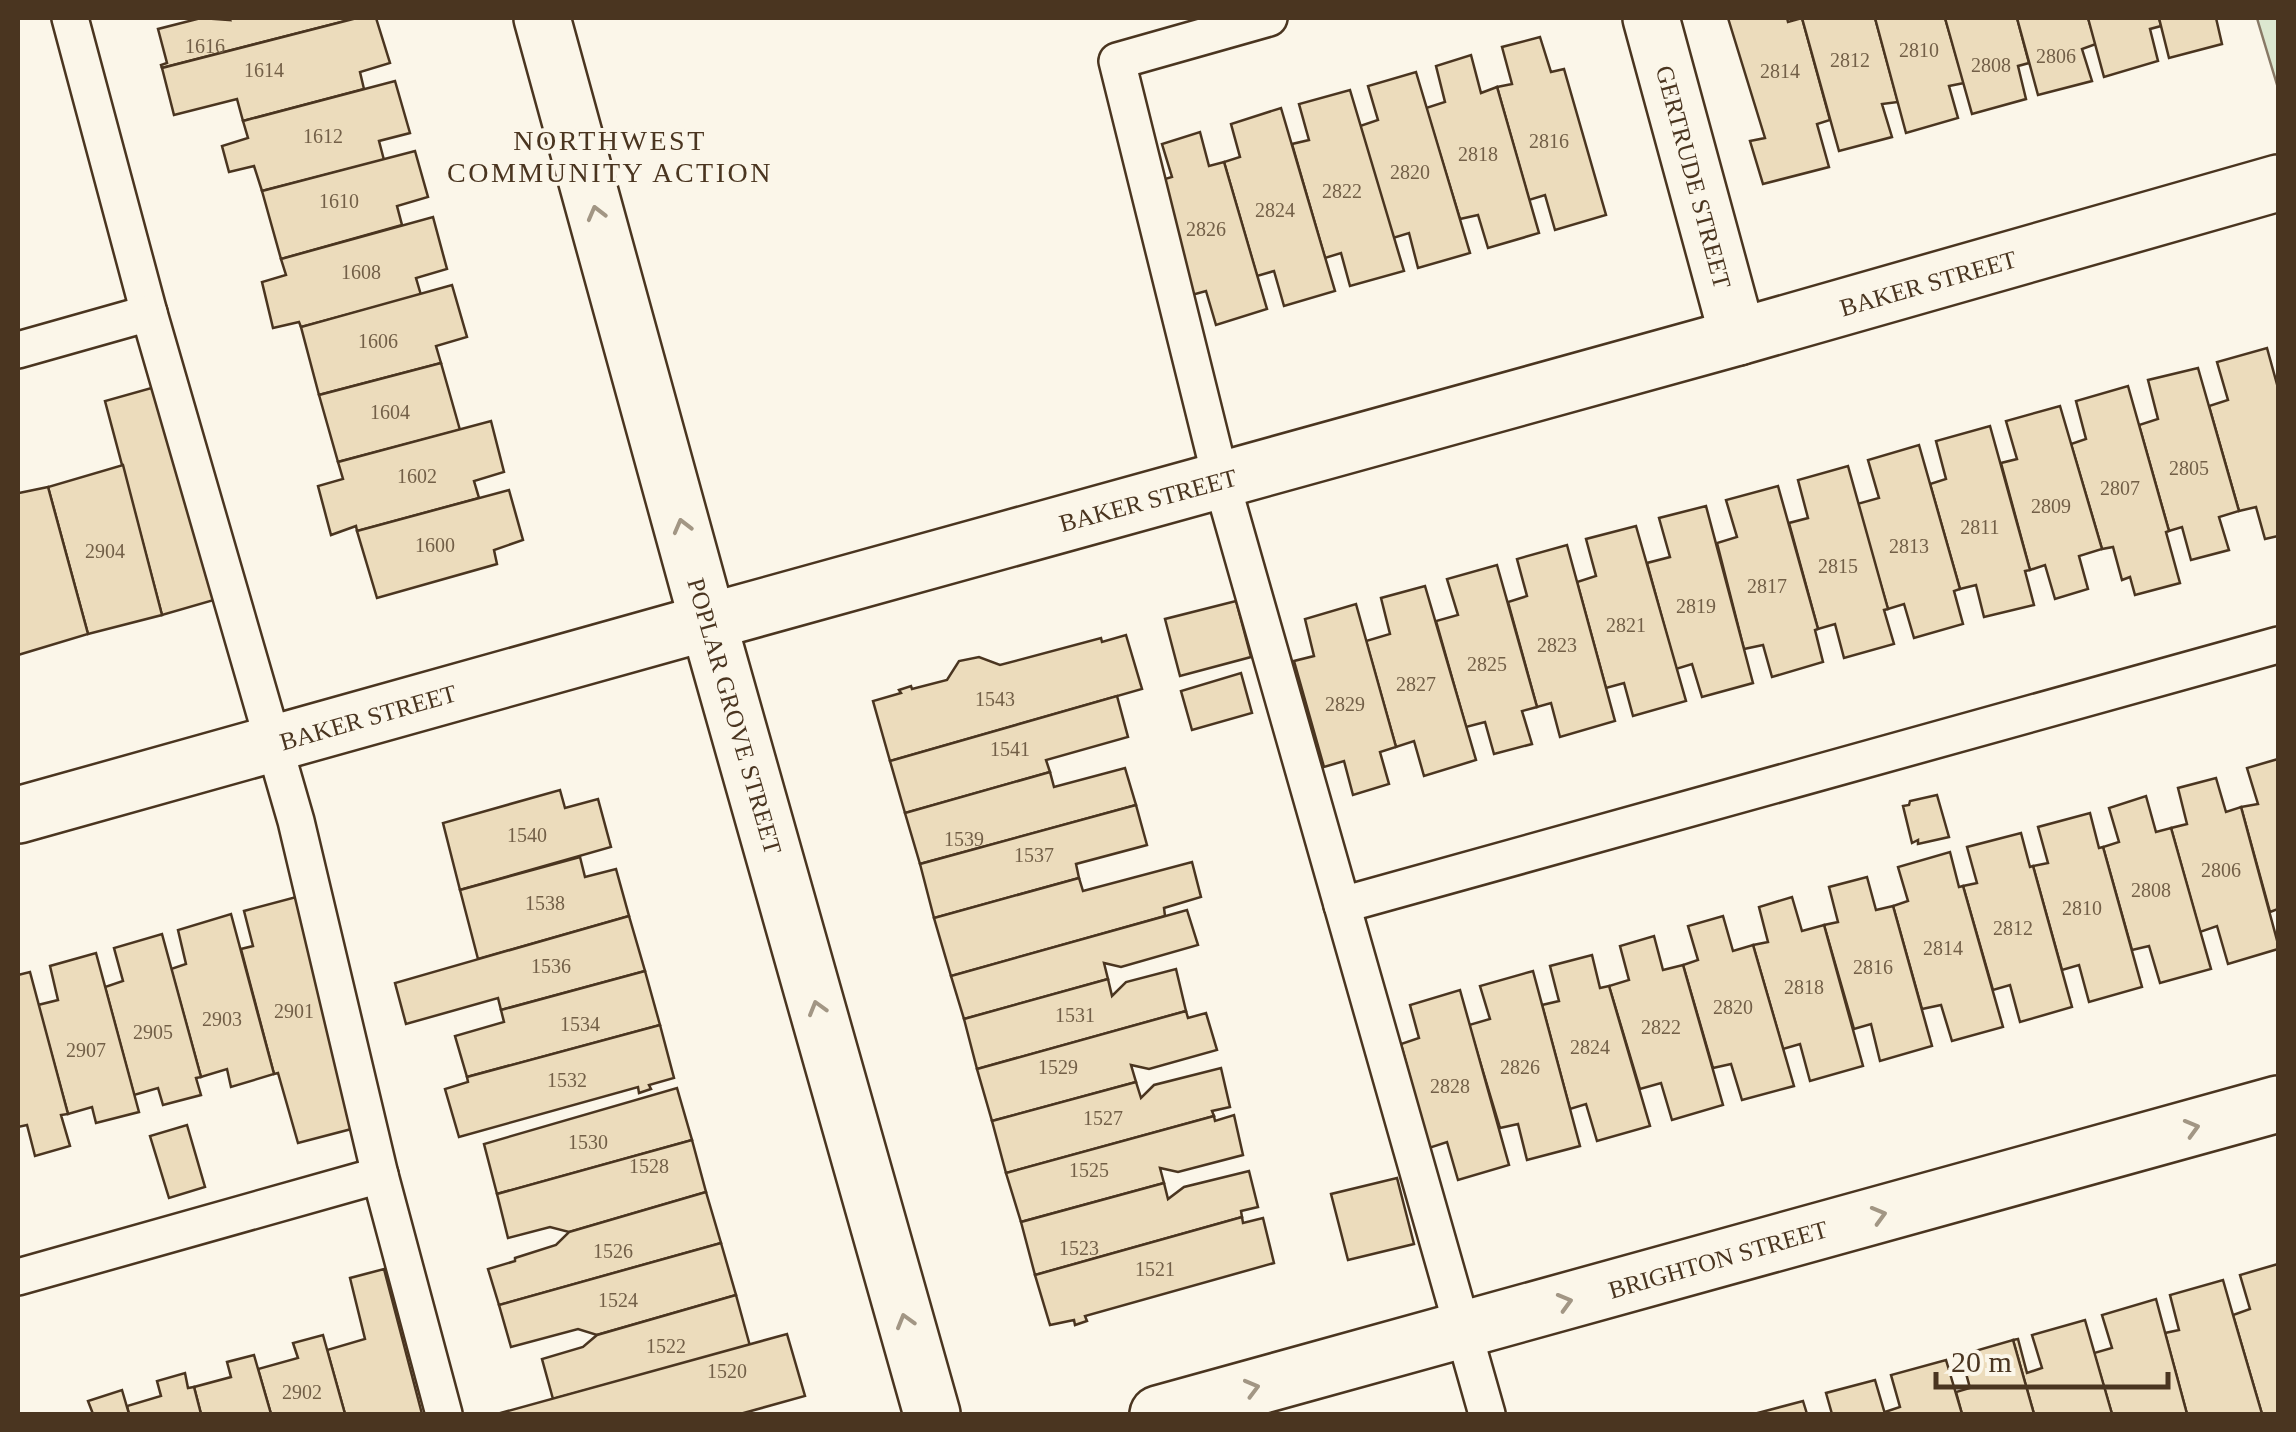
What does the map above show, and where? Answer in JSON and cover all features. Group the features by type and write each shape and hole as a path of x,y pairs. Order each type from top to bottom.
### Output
{"street":[{"name":"POPLAR GROVE STREET","path":"542,18 932,1414"},
{"name":"GERTRUDE STREET","path":"1651,18 1738,336"},
{"name":"BAKER STREET","path":"18,815 2278,183"},
{"name":"BRIGHTON STREET","path":"1158,1414 2278,1104"}],"lane":[{"path":"70,18 149,313 296,821 380,1175 444,1414"},
{"path":"1268,18 1116,60 1222,480 1487,1414"},
{"path":"18,350 149,313"},
{"path":"1342,906 2278,646"},
{"path":"18,1276 380,1175"}],"green space":[{"path":"2257,18 2278,18 2278,88 2259,25"}],"building":[{"path":"201,18 357,18 162,68 167,63 158,29"},
{"path":"357,18 376,18 390,63 360,72 364,89 243,121 237,99 174,115 162,68"},
{"path":"1728,18 1787,18 1788,22 1802,18 1830,120 1817,124 1829,167 1763,184 1750,141 1765,138"},
{"path":"1802,18 1875,18 1898,102 1882,104 1892,137 1839,151"},
{"path":"1875,18 1945,18 1964,83 1949,86 1958,118 1906,133"},
{"path":"1945,18 2017,18 2029,63 2018,66 2026,99 1972,114"},
{"path":"2017,18 2088,18 2096,44 2082,49 2092,81 2038,95"},
{"path":"2088,18 2159,18 2161,26 2150,29 2158,61 2104,77"},
{"path":"2159,18 2216,18 2222,44 2169,58"},
{"path":"1540,37 1551,72 1564,69 1606,215 1555,230 1545,195 1529,200 1497,87 1512,84 1502,47"},
{"path":"1471,55 1481,93 1497,87 1539,233 1488,248 1478,215 1460,219 1426,108 1445,102 1436,66"},
{"path":"1416,72 1470,253 1418,268 1409,233 1393,238 1360,126 1378,120 1368,86"},
{"path":"395,81 410,133 379,141 384,160 262,191 254,166 229,172 222,146 248,138 243,121"},
{"path":"1350,90 1404,271 1350,286 1341,253 1325,258 1292,144 1309,140 1299,104"},
{"path":"1281,108 1335,291 1284,306 1274,271 1257,276 1224,162 1240,157 1231,124"},
{"path":"1200,132 1209,166 1224,162 1267,309 1216,325 1206,291 1188,296 1155,182 1172,177 1162,144"},
{"path":"415,151 428,197 397,206 402,225 281,259 262,191"},
{"path":"433,217 447,269 416,278 421,295 301,327 299,322 273,328 262,282 286,275 281,259"},
{"path":"452,285 467,337 436,346 441,363 319,395 301,327"},
{"path":"2267,348 2278,388 2278,536 2265,539 2256,507 2239,511 2209,406 2228,400 2217,362"},
{"path":"441,363 460,430 338,462 319,395"},
{"path":"2198,368 2239,511 2219,517 2229,550 2191,560 2182,527 2169,531 2139,425 2158,419 2148,380"},
{"path":"2128,386 2180,583 2135,595 2130,577 2122,580 2113,547 2102,549 2071,444 2086,439 2076,401"},
{"path":"155,387 214,600 162,615 105,401"},
{"path":"2060,406 2102,549 2079,556 2088,589 2055,599 2045,565 2030,570 2001,463 2017,459 2006,421"},
{"path":"491,421 504,472 474,481 479,498 331,535 318,486 343,479 338,462"},
{"path":"1990,426 2030,570 2025,571 2034,605 1984,617 1976,585 1960,589 1930,484 1946,479 1936,441"},
{"path":"1919,445 1960,589 1954,591 1963,624 1914,638 1904,604 1888,609 1857,504 1879,498 1868,460"},
{"path":"123,465 162,615 88,634 48,487"},
{"path":"1848,466 1894,644 1844,658 1835,624 1818,629 1789,523 1808,518 1798,480"},
{"path":"1778,486 1818,629 1815,630 1823,662 1772,677 1763,645 1744,649 1717,543 1737,537 1726,500"},
{"path":"18,487 19,493 48,487 88,634 18,655"},
{"path":"509,490 523,540 494,550 497,564 377,598 357,531"},
{"path":"1706,506 1753,683 1702,697 1692,664 1676,669 1647,563 1670,557 1659,518"},
{"path":"1636,526 1686,701 1633,716 1624,683 1606,688 1577,582 1596,576 1586,539"},
{"path":"1567,545 1615,721 1560,737 1551,703 1537,707 1508,602 1527,596 1517,559"},
{"path":"1497,565 1537,707 1522,711 1532,744 1494,754 1485,722 1466,727 1436,621 1458,615 1447,579"},
{"path":"1425,586 1476,760 1424,776 1414,741 1396,747 1366,641 1390,634 1381,598"},
{"path":"1236,601 1251,657 1180,676 1165,619"},
{"path":"1356,604 1396,747 1380,752 1389,784 1353,795 1344,761 1324,767 1294,661 1314,656 1305,619"},
{"path":"1126,635 1142,689 890,761 873,701 911,686 912,689 947,680 959,661 979,657 1000,665"},
{"path":"1241,673 1252,713 1192,730 1181,691"},
{"path":"1117,696 1128,737 1046,760 1050,772 905,813 890,761"},
{"path":"2278,759 2278,909 2270,912 2241,807 2258,804 2247,768"},
{"path":"1125,768 1136,805 920,864 905,813 1050,772 1054,787"},
{"path":"2216,778 2226,812 2241,807 2278,944 2278,949 2228,964 2217,926 2200,932 2171,828 2187,824 2178,788"},
{"path":"560,790 565,808 598,799 611,847 460,890 443,823"},
{"path":"1937,795 1949,837 1912,843 1903,806"},
{"path":"2146,796 2156,832 2171,828 2211,969 2160,983 2149,946 2132,950 2103,847 2119,842 2109,808"},
{"path":"1136,805 1147,845 1076,864 1079,878 934,918 920,864"},
{"path":"2090,813 2142,987 2089,1002 2079,965 2062,970 2033,866 2048,863 2038,827"},
{"path":"2021,833 2072,1007 2020,1022 2010,985 1993,990 1963,886 1977,883 1967,847"},
{"path":"1950,852 2003,1027 1952,1041 1941,1005 1922,1009 1893,906 1908,901 1898,867"},
{"path":"580,857 585,877 616,869 629,916 478,959 460,890"},
{"path":"1192,862 1201,897 1164,908 1165,916 951,976 934,918 1079,878 1083,891"},
{"path":"1867,877 1876,910 1893,906 1932,1046 1880,1061 1871,1024 1854,1029 1824,925 1838,922 1829,887"},
{"path":"300,896 359,1127 298,1143 278,1073 274,1074 241,949 253,946 244,911"},
{"path":"1792,897 1802,931 1824,925 1863,1066 1810,1081 1800,1044 1783,1049 1753,945 1768,942 1759,907"},
{"path":"1187,910 1198,945 1121,967 1104,963 1108,979 964,1019 951,976"},
{"path":"231,914 274,1074 231,1087 227,1069 201,1077 171,969 186,964 178,930"},
{"path":"629,916 645,971 501,1010 498,998 406,1024 395,983"},
{"path":"1723,916 1733,951 1753,945 1794,1086 1742,1100 1731,1064 1713,1068 1683,965 1698,960 1688,926"},
{"path":"162,934 201,1077 196,1078 201,1095 163,1105 158,1088 134,1095 105,987 123,981 114,948"},
{"path":"1654,936 1663,970 1683,965 1723,1105 1672,1120 1661,1083 1640,1089 1609,986 1629,980 1620,946"},
{"path":"96,953 139,1112 96,1123 92,1107 68,1114 38,1005 58,1000 50,966"},
{"path":"1592,955 1600,988 1609,986 1650,1126 1597,1141 1586,1104 1570,1109 1542,1005 1559,1001 1550,966"},
{"path":"1176,969 1186,1011 977,1069 964,1019 1108,979 1112,996 1126,982"},
{"path":"645,971 660,1025 467,1077 455,1036 504,1022 501,1010"},
{"path":"1533,971 1580,1146 1527,1160 1518,1124 1500,1128 1469,1025 1490,1019 1480,986"},
{"path":"30,972 68,1114 61,1115 70,1146 35,1156 27,1125 18,1127 18,975"},
{"path":"1460,990 1509,1165 1458,1180 1447,1142 1429,1148 1401,1044 1419,1038 1410,1005"},
{"path":"1186,1011 1188,1018 1206,1013 1217,1050 1149,1069 1131,1065 1136,1082 992,1121 977,1069"},
{"path":"660,1025 674,1078 649,1085 651,1089 639,1093 638,1087 459,1137 445,1089 468,1082 467,1077"},
{"path":"1221,1068 1230,1107 1212,1111 1214,1116 1006,1173 992,1121 1136,1082 1141,1098 1154,1085"},
{"path":"677,1088 692,1140 497,1194 484,1144"},
{"path":"1234,1115 1243,1155 1178,1172 1160,1168 1164,1183 1021,1222 1006,1173 1214,1116 1215,1121"},
{"path":"187,1125 205,1187 169,1198 150,1136"},
{"path":"692,1140 706,1192 569,1232 550,1227 508,1238 497,1194"},
{"path":"1249,1171 1258,1207 1241,1211 1242,1217 1035,1275 1021,1222 1164,1183 1168,1199 1184,1187"},
{"path":"1397,1178 1414,1244 1348,1260 1331,1194"},
{"path":"706,1192 721,1243 499,1305 488,1269 556,1245 569,1232"},
{"path":"1242,1217 1243,1223 1263,1218 1274,1263 1085,1316 1087,1321 1075,1325 1074,1320 1050,1325 1035,1275"},
{"path":"721,1243 736,1295 597,1335 578,1329 511,1347 499,1305"},
{"path":"2278,1264 2278,1414 2262,1414 2233,1315 2250,1309 2240,1275"},
{"path":"384,1269 422,1414 345,1414 327,1350 365,1339 350,1278"},
{"path":"2223,1280 2262,1414 2187,1414 2165,1333 2179,1330 2170,1295"},
{"path":"736,1295 750,1346 553,1399 542,1359 583,1347 597,1335"},
{"path":"2156,1299 2187,1414 2112,1414 2094,1353 2112,1348 2102,1315"},
{"path":"2085,1320 2112,1414 2034,1414 2013,1340 2018,1339 2027,1373 2042,1368 2032,1335"},
{"path":"787,1334 805,1396 740,1414 497,1414"},
{"path":"323,1335 345,1414 271,1414 258,1369 298,1358 293,1343"},
{"path":"2013,1340 2034,1414 1962,1414 1956,1392 1970,1388 1961,1355"},
{"path":"254,1355 271,1414 201,1414 194,1387 231,1377 227,1362"},
{"path":"1946,1360 1962,1414 1885,1414 1900,1407 1891,1375"},
{"path":"185,1373 188,1388 194,1387 201,1414 129,1414 127,1406 161,1396 157,1381"},
{"path":"1875,1380 1885,1414 1832,1414 1826,1393"},
{"path":"122,1390 129,1414 93,1414 88,1401"},
{"path":"1803,1401 1807,1414 1754,1414"}],"district":[{"name":"NORTHWEST COMMUNITY ACTION","path":"610,156"}]}
